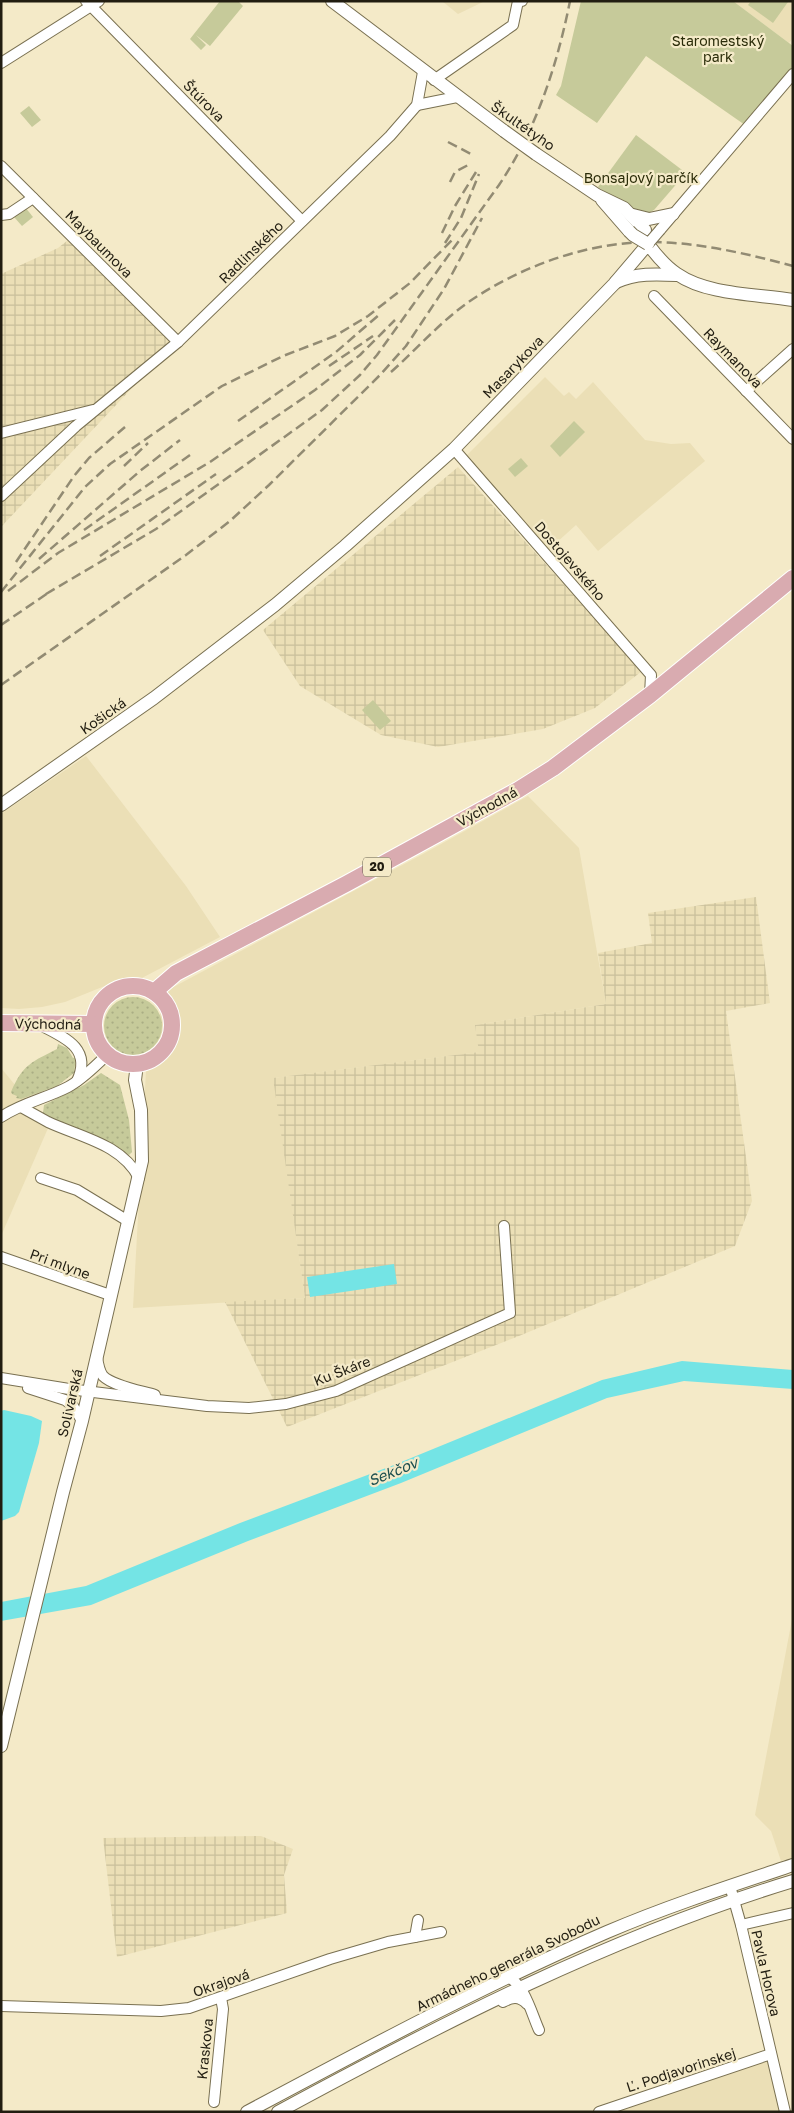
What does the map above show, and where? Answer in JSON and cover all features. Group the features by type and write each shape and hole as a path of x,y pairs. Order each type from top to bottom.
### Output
{"main road":[{"name":"Východná","path":"154,992 176,973 346,884 518,790 562,762 650,696 793,578"},
{"path":"132,986 154,992 170,1012 172,1024 166,1047 158,1055 138,1064 121,1062 107,1055 95,1036 96,1012 102,1002 110,993 121,988 132,986"},
{"name":"Východná","path":"1,1023 94,1024"}],"street":[{"name":"Škultétyho","path":"332,1 428,76 536,154 597,195 624,208 633,215 645,230 648,244"},
{"path":"428,76 513,25 518,1 522,1"},
{"path":"1,63 92,3"},
{"name":"Štúrova","path":"92,3 302,221"},
{"name":"Masarykova","path":"220,648 311,575 454,449 614,284 793,74"},
{"name":"Radlinského","path":"1,496 96,409 178,342 390,136 417,105 428,76"},
{"path":"417,105 457,97"},
{"name":"Maybaumova","path":"1,166 178,342"},
{"name":"Škultétyho","path":"597,195 633,235 648,244"},
{"path":"1,215 9,214 33,198"},
{"path":"633,215 649,219 673,214"},
{"path":"648,244 672,271 699,284 793,300"},
{"path":"614,284 638,275 672,271"},
{"name":"Raymanova","path":"654,296 793,439"},
{"path":"746,391 793,349"},
{"name":"Radlinského","path":"1,434 96,409"},
{"name":"Dostojevského","path":"454,449 651,675"},
{"name":"Košická","path":"1,805 146,703 220,648"},
{"path":"650,696 651,675 672,677"},
{"path":"39,1024 70,1041 76,1048 80,1057 81,1067 76,1082"},
{"path":"1,1117 76,1082 107,1055"},
{"name":"Solivarská","path":"1,1746 43,1571 82,1421 142,1161 141,1110 135,1080 138,1064"},
{"path":"20,1107 108,1148 131,1165 138,1178"},
{"path":"41,1178 77,1190 128,1221"},
{"name":"Ku Škáre","path":"88,1391 190,1404 248,1408 286,1404 336,1391 510,1313 504,1226"},
{"name":"Pri mlyne","path":"1,1257 110,1295"},
{"path":"98,1352 100,1369 107,1379 122,1386 190,1404"},
{"path":"1,1378 88,1391"},
{"path":"1,1378 65,1400 73,1406 82,1421"},
{"name":"Armádneho generála Svobodu","path":"247,2112 507,1977 590,1940 730,1886 793,1865"},
{"name":"Armádneho generála Svobodu","path":"278,2112 520,1986 614,1946 734,1899 793,1881"},
{"name":"Pavla Horova","path":"730,1886 741,1924 786,2112"},
{"path":"741,1924 793,1913"},
{"path":"414,1938 418,1920"},
{"name":"Okrajová","path":"1,2006 161,2011 189,2008 330,1959 388,1942 441,1932"},
{"path":"520,1986 525,1975 565,1957 590,1940"},
{"path":"529,2008 530,1989 544,1976"},
{"path":"507,1977 514,1980 520,1986 539,2030"},
{"name":"Kraskova","path":"214,2102 223,2009 221,1998"},
{"path":"462,2016 485,2010 515,1998 523,2000 529,2008"},
{"name":"Ľ. Podjavorinskej","path":"599,2112 771,2054"}],"shaded area":[{"path":"442,1 485,1 458,14"},
{"path":"733,1 793,1 793,38 789,43"},
{"path":"73,236 181,342 133,387 1,527 1,274 58,248"},
{"path":"545,377 564,396 569,392 576,399 593,382 645,440 671,444 690,443 705,461 598,551 576,525 545,553 463,459"},
{"path":"458,467 642,671 595,708 543,729 438,747 381,735 300,686 263,630"},
{"path":"86,756 186,886 220,937 140,979 122,979 65,1002 42,1007 1,1008 1,814"},
{"path":"528,796 579,848 606,1004 475,1025 480,1052 274,1078 305,1298 133,1308 146,1071 166,991"},
{"path":"756,897 770,1003 726,1011 752,1201 735,1246 519,1336 287,1427 225,1302 305,1298 273,1078 479,1052 475,1025 606,1004 598,953 652,943 648,913"},
{"path":"1,1068 49,1126 1,1236"},
{"path":"793,1614 793,1858 781,1861 771,1831 755,1815"},
{"path":"261,1836 293,1849 284,1875 287,1913 117,1957 103,1838"},
{"path":"771,2054 785,2112 604,2112"}],"green space":[{"path":"220,1 238,1 243,6 210,46 196,35 206,45 201,50 190,39"},
{"name":"Staromestský park","path":"581,1 733,1 793,46 793,67 745,125 646,56 597,123 556,95 561,86"},
{"path":"751,1 788,2 773,23 748,5"},
{"path":"29,106 41,120 32,127 20,113"},
{"name":"Bonsajový parčík","path":"636,135 686,173 654,210 647,214 629,209 598,187"},
{"path":"25,207 33,217 22,226 14,217"},
{"path":"574,421 585,432 560,457 550,446"},
{"path":"521,458 528,466 515,477 508,469"},
{"path":"373,700 391,721 380,730 362,710"},
{"path":"133,997 144,999 157,1010 162,1026 160,1037 149,1050 133,1055 122,1053 109,1042 104,1026 106,1015 117,1002"},
{"path":"58,1044 67,1048 73,1058 76,1057 74,1073 57,1086 21,1099 16,1098 17,1096 11,1092 20,1075 29,1065 57,1049"},
{"path":"101,1073 120,1085 129,1120 132,1152 129,1155 95,1135 52,1120 43,1113 44,1105 84,1085"}],"water":[{"path":"394,1264 397,1284 310,1297 307,1277"},
{"name":"Sekčov","path":"682,1361 793,1370 793,1389 684,1381 607,1398 401,1483 248,1541 91,1605 1,1621 1,1602 86,1586 240,1523 394,1465 602,1380"},
{"path":"1,1411 31,1416 42,1421 39,1443 19,1512 15,1516 1,1521"}],"railway":[{"path":"46,594 156,529 322,410 360,375 377,355 499,185 512,164 544,97 559,49 570,1"},
{"path":"448,142 471,154"},
{"path":"450,182 455,172 470,164"},
{"path":"442,233 455,206 476,172"},
{"path":"445,243 461,218 479,174"},
{"path":"1,685 186,555 230,521 269,485 380,375 406,346 444,289 482,218"},
{"path":"1,592 85,487 110,464 222,386 283,356 335,336 368,316 410,283 453,239"},
{"path":"391,372 439,326 470,301 512,276 535,266 582,251 631,243 690,244 759,257 793,266"},
{"path":"238,421 336,352 380,314"},
{"path":"8,591 58,553 210,462 315,390 360,355 395,320"},
{"path":"329,366 373,336"},
{"path":"16,562 74,476 89,458 125,427"},
{"path":"39,559 140,471 180,440"},
{"path":"124,466 148,443"},
{"path":"84,530 190,455"},
{"path":"100,556 216,474"},
{"path":"1,625 51,591"}]}
